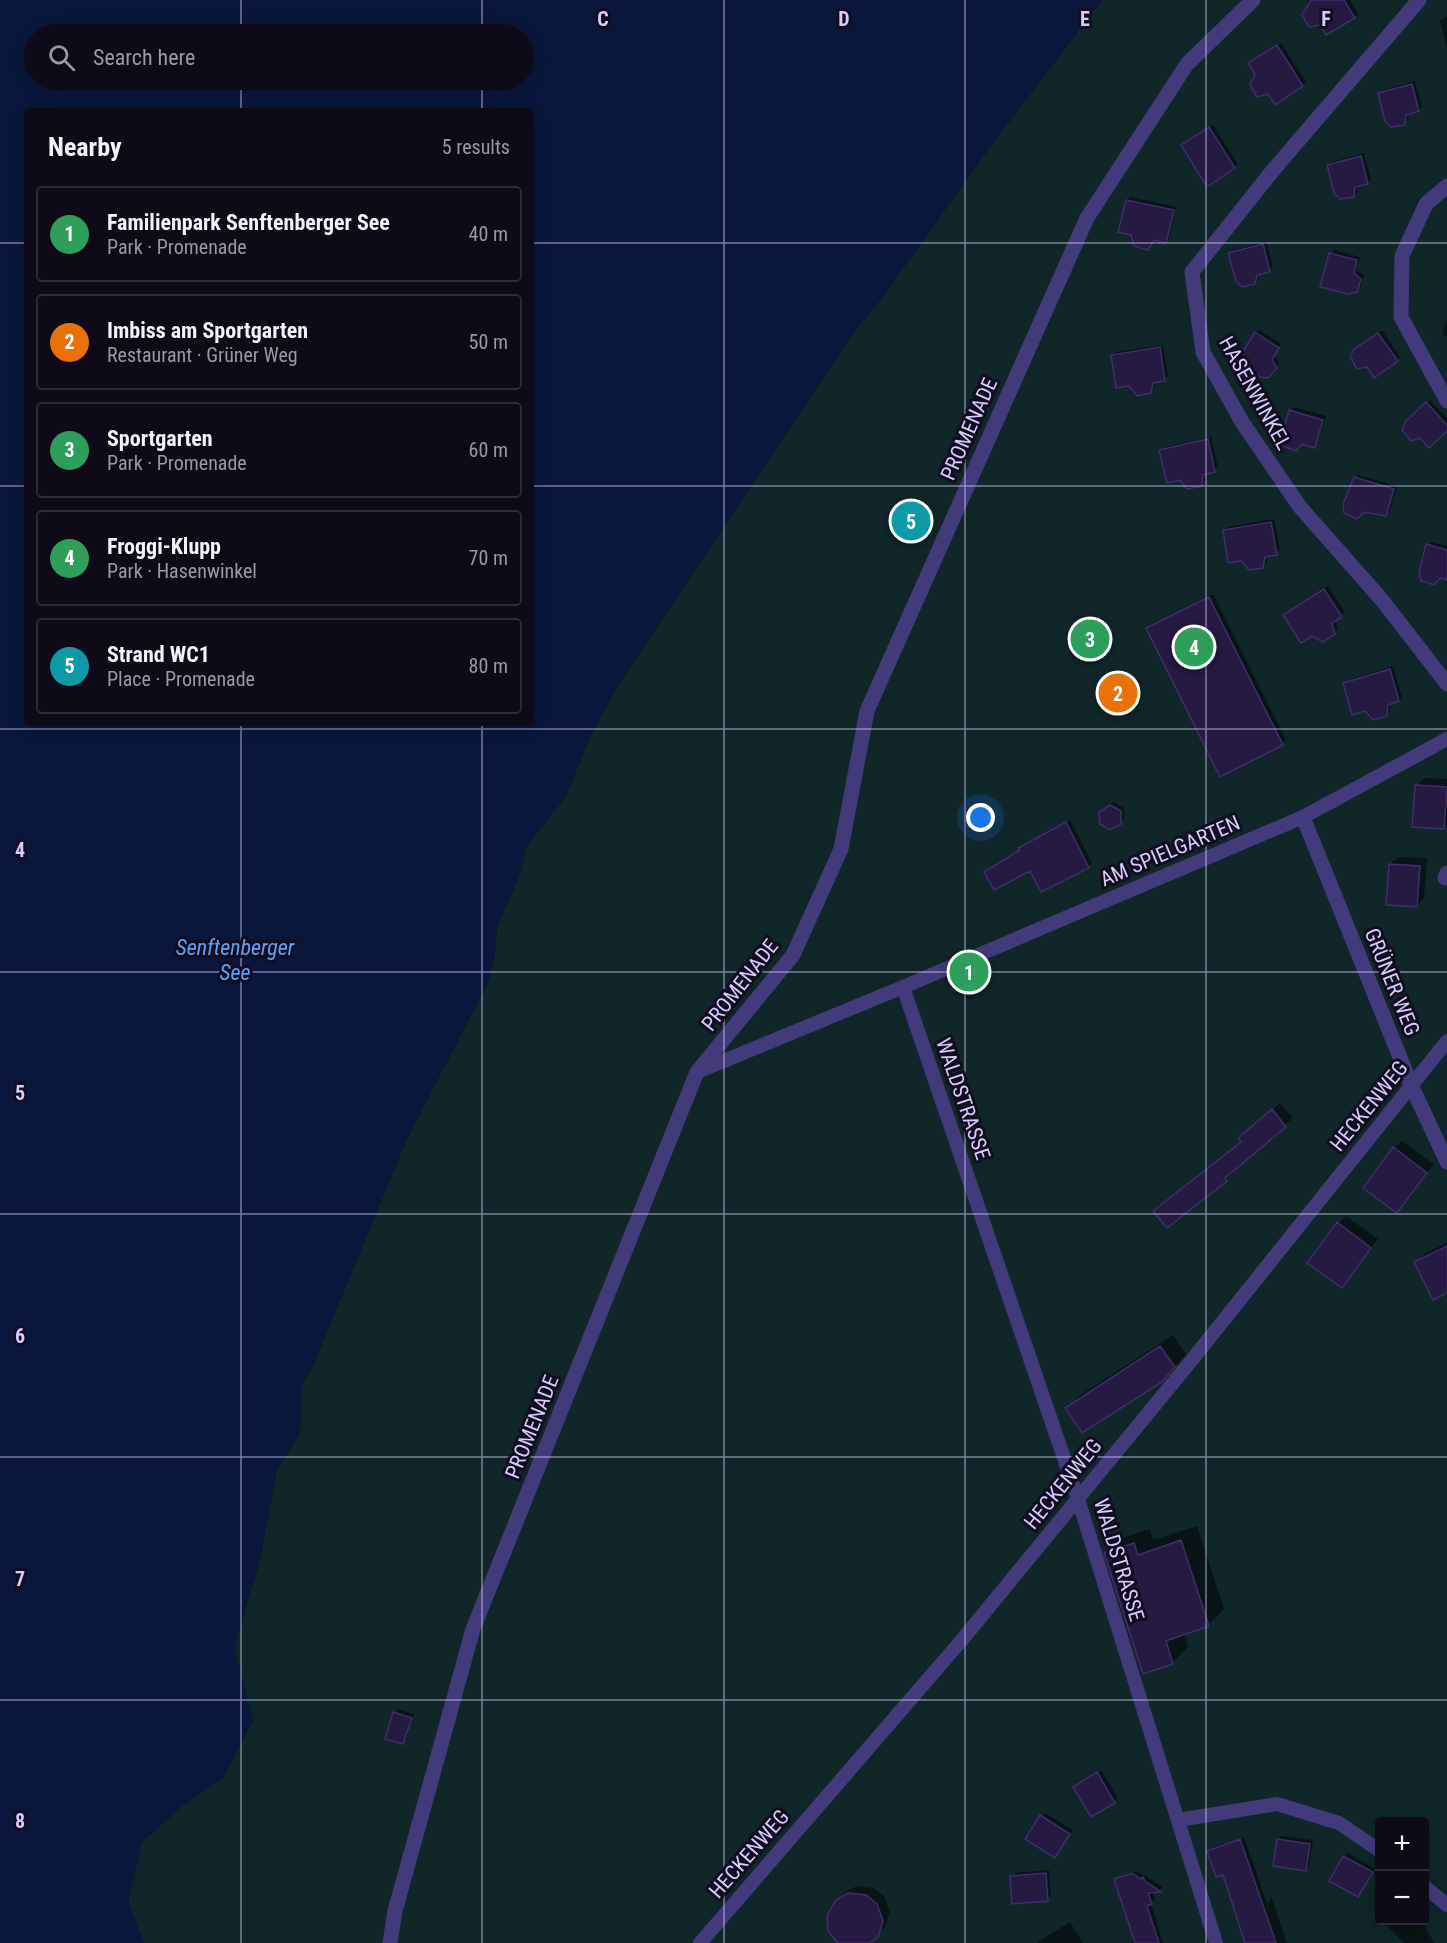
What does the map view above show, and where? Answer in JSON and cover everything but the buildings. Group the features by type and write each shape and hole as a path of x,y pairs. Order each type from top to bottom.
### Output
{"street":[{"name":"PROMENADE","path":"390,1943 395,1911 473,1629 697,1072 793,955 841,849 867,711 1087,218 1187,64 1253,0"},
{"name":"HASENWINKEL","path":"1419,0 1274,169 1192,272 1203,352 1242,422 1300,507 1382,600 1447,684"},
{"path":"1447,186 1426,204 1402,256 1401,317 1447,401"},
{"name":"GRÜNER WEG","path":"1303,817 1412,1087 1447,1162"}],"lane":[{"name":"AM SPIELGARTEN","path":"697,1072 1303,817 1447,739"},
{"name":"WALDSTRASSE","path":"903,987 1078,1499 1216,1943"},
{"name":"HECKENWEG","path":"700,1943 961,1641 1447,1041"},
{"path":"1178,1820 1277,1804 1339,1823 1375,1848"},
{"path":"1429,1889 1447,1905"}],"green space":[{"path":"1102,0 1447,0 1447,1943 143,1943 128,1901 142,1842 182,1806 223,1778 253,1720 234,1648 260,1559 277,1469 300,1433 301,1387 312,1368 406,1141 487,984 494,961 497,927 520,874 526,847 566,796 589,739 617,687 856,329 881,299 992,144"}],"water":[{"name":"Senftenberger See","path":"0,0 1102,0 992,144 881,299 856,329 617,687 589,739 566,796 526,847 520,874 497,927 494,961 487,984 406,1141 312,1368 301,1387 300,1433 277,1469 260,1558 234,1648 253,1719 223,1778 182,1806 142,1842 128,1901 143,1943 0,1943"}],"place":[{"name":"Strand WC1","path":"911,521"},
{"name":"Sportgarten","path":"1090,639"},
{"name":"Froggi-Klupp","path":"1194,647"},
{"name":"Imbiss am Sportgarten","path":"1118,693"},
{"name":"Familienpark Senftenberger See","path":"969,972"}]}
